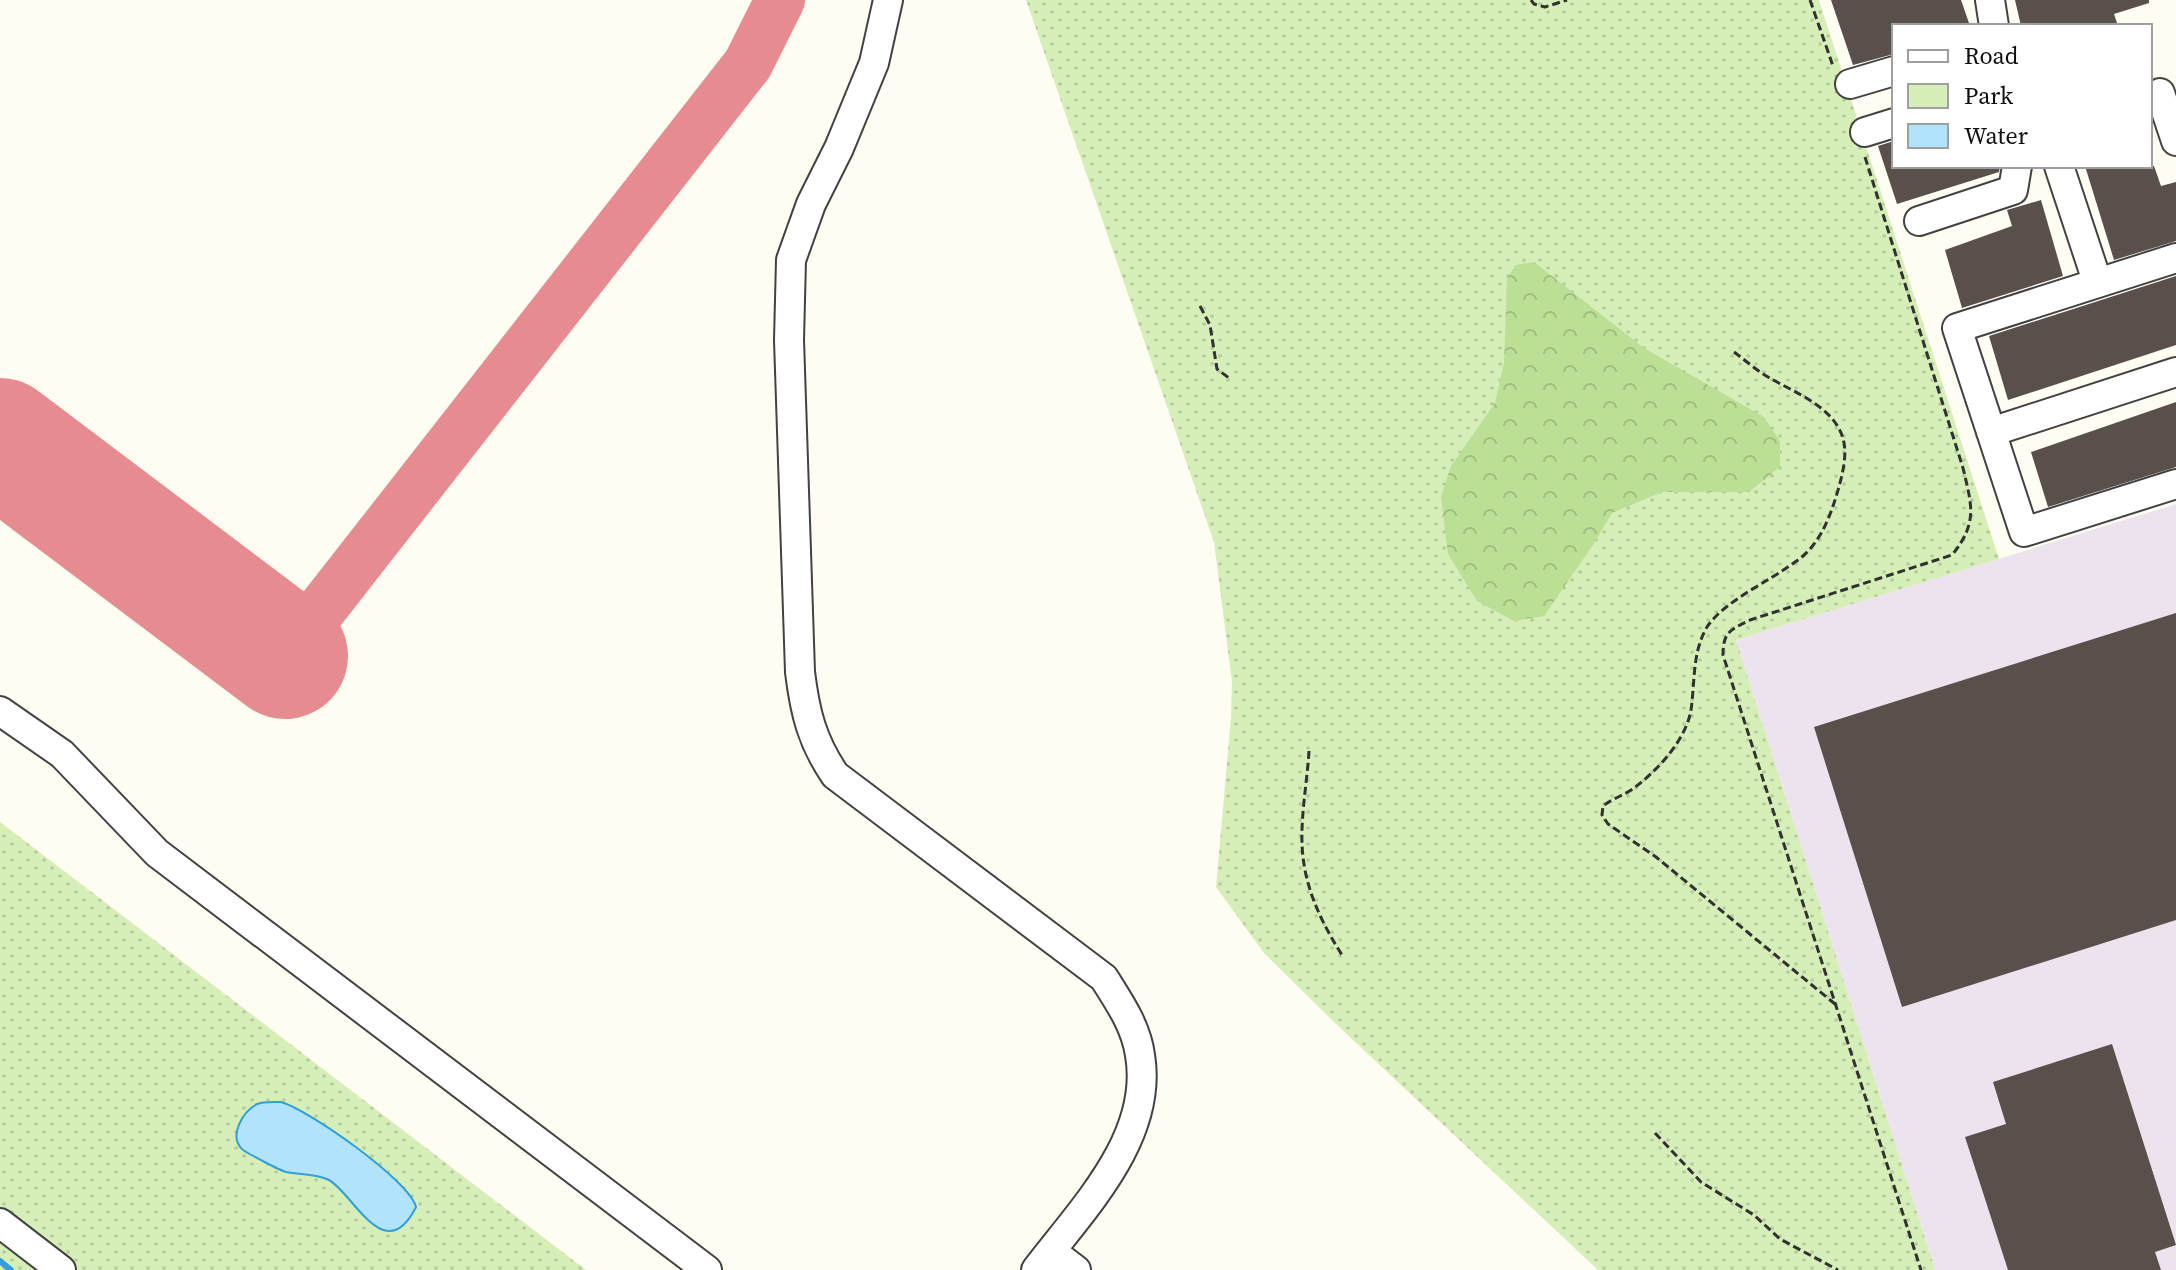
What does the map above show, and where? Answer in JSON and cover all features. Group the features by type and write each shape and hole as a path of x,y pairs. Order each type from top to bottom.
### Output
{"lane":[{"path":"888,0 874,63 839,148 811,204 791,260 789,340 801,685 818,749 835,775 1104,978 1128,1016 1141,1067 1141,1092 1130,1134 1103,1181 1044,1260 1076,1270"},
{"path":"1990,0 1994,24"},
{"path":"1843,80 1892,71"},
{"path":"2162,92 2176,141"},
{"path":"1864,141 1892,124"},
{"path":"1919,221 2013,190 2017,168"},
{"path":"2060,168 2094,272"},
{"path":"2176,258 1957,328 2024,532 2176,484"},
{"path":"1991,432 2176,372"},
{"path":"0,711 62,754 157,853 707,1270"},
{"path":"0,1223 61,1270"}],"path":[{"path":"1531,0 1545,7 1567,0"},
{"path":"1810,0 1843,80"},
{"path":"1864,141 1963,468 1972,520 1965,539 1952,555 1750,620 1731,629 1723,640 1723,655 1921,1270"},
{"path":"1200,306 1210,325 1217,369 1229,378"},
{"path":"1734,352 1765,375 1811,400 1835,422 1844,439 1845,455 1837,494 1826,526 1803,557 1720,612 1707,627 1695,664 1690,714 1680,736 1649,776 1631,791 1615,796 1603,806 1602,815 1608,824 1656,857 1836,1006"},
{"path":"1309,751 1303,856 1310,889 1324,925 1342,955"},
{"path":"1655,1133 1701,1182 1754,1215 1780,1239 1838,1270"}],"shaded area":[{"path":"2176,504 2176,1270 1935,1270 1736,640"}],"green space":[{"path":"1026,0 1819,0 1999,559 1736,640 1935,1270 1598,1270 1264,953 1216,887 1232,682 1214,542"},
{"path":"1534,262 1644,348 1764,417 1780,441 1780,467 1749,492 1662,492 1612,513 1544,616 1514,621 1477,601 1448,554 1441,497 1451,466 1495,403 1504,363 1507,278 1516,265"},
{"path":"0,822 586,1270 0,1270"}],"water":[{"path":"281,1102 334,1132 396,1181 410,1195 416,1207 404,1224 393,1231 381,1229 370,1222 329,1180 286,1172 243,1150 237,1132 246,1113 260,1103"}],"building":[{"path":"1831,0 1961,0 1969,24 1892,24 1892,55 1853,65"},
{"path":"2015,0 2149,0 2149,3 2114,14 2117,24 2021,24"},
{"path":"1892,142 1892,168 2000,168 1999,172 1897,204 1878,146"},
{"path":"2154,166 2161,186 2176,182 2176,241 2114,260 2086,168"},
{"path":"2041,200 2063,276 1962,308 1945,250 2012,226 2007,210"},
{"path":"2176,276 2176,345 2008,400 1989,336"},
{"path":"2176,402 2176,467 2048,507 2031,452"},
{"path":"2176,613 2176,920 1902,1007 1814,727"},
{"path":"2112,1044 2176,1245 2155,1252 2161,1270 2008,1270 1965,1137 2006,1124 1993,1082"}],"waterway":[{"path":"0,1261 11,1270"}],"taxiway":[{"path":"285,656 748,64 780,0"}],"runway":[{"path":"0,441 285,656"}]}
